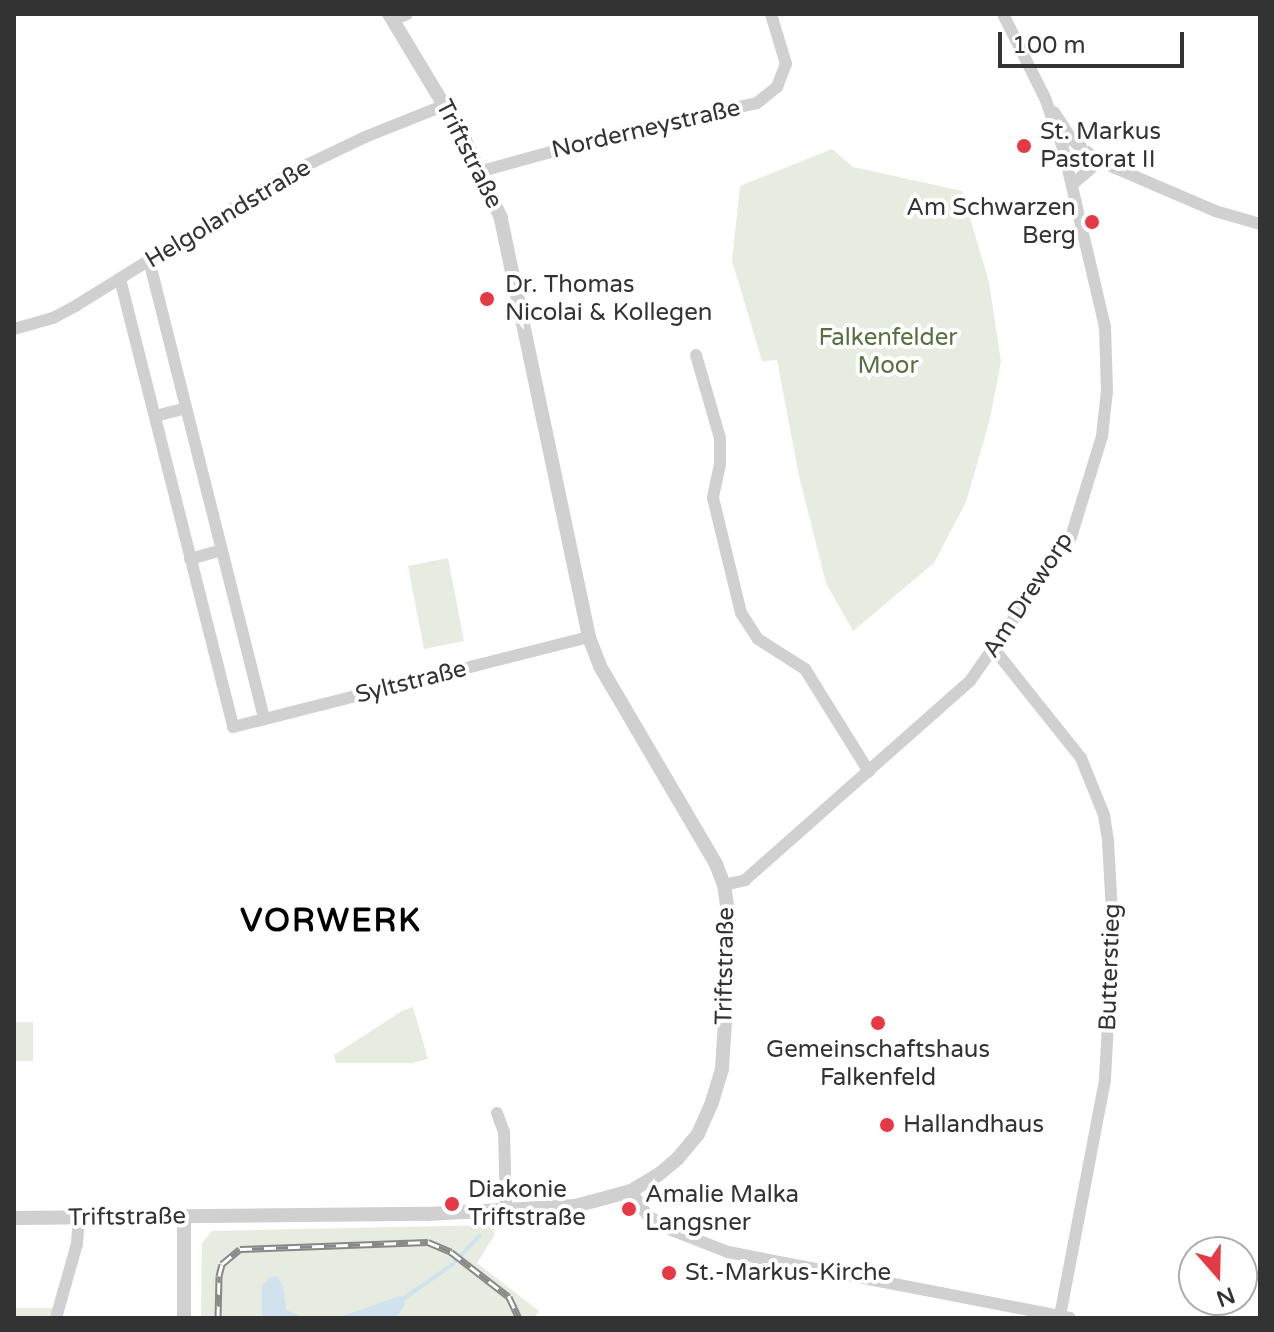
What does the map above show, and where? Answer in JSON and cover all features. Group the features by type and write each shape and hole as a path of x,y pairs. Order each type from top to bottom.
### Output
{"street":[{"name":"Norderneystraße","path":"482,171 624,132 757,103 777,87 786,64 771,14"},
{"name":"Am Dreworp","path":"724,885 745,880 970,681 1071,537 1102,436 1107,391 1105,327 1073,184 1045,98 1003,14"},
{"name":"Triftstraße","path":"14,1218 506,1211 575,1206 631,1191 678,1158 698,1134 712,1102 722,1069 726,1006 729,920 724,885 716,864 600,666 589,637 521,301 501,218 482,171 396,16"},
{"path":"1045,98 1072,140 1099,161 1215,211 1260,224"},
{"name":"Helgolandstraße","path":"14,329 53,318 290,173 445,105"},
{"path":"1073,184 1099,161"},
{"path":"149,260 264,719"},
{"path":"120,279 190,559 222,550"},
{"path":"696,355 720,438 720,464 713,498 741,613 758,639 805,669 869,772"},
{"path":"155,416 186,408"},
{"name":"Syltstraße","path":"190,559 233,727 589,637"},
{"name":"Butterstieg","path":"994,649 1081,758 1099,801 1108,841 1113,931 1105,1080 1065,1317"},
{"path":"497,1113 504,1132 506,1211"},
{"path":"631,1191 648,1216 674,1231 728,1252 1065,1317"},
{"path":"184,1217 184,1318"},
{"path":"56,1313 77,1244 79,1218"}],"green space":[{"name":"Falkenfelder Moor","path":"832,149 853,167 962,191 989,282 1001,362 989,423 966,502 934,563 853,631 826,583 799,476 777,360 762,361 732,261 740,186"},
{"path":"448,558 464,641 424,649 408,566"},
{"path":"413,1007 428,1059 412,1063 336,1063 334,1055"},
{"path":"14,1022 33,1022 33,1061 14,1061"},
{"path":"495,1225 494,1236 477,1263 539,1311 534,1318 201,1318 202,1243 212,1231"},
{"path":"14,1308 56,1308 56,1318 14,1318"}],"water":[{"path":"277,1276 283,1286 286,1310 305,1318 262,1318 262,1286 269,1278"},
{"path":"400,1296 404,1298 405,1305 396,1318 337,1318"}],"waterway":[{"path":"404,1298 452,1265 479,1236"}],"railway":[{"path":"218,1318 222,1264 240,1249 428,1242 451,1252 509,1297 519,1318"}],"place":[{"name":"St. Markus Pastorat II","path":"1024,146"},
{"name":"Am Schwarzen Berg","path":"1092,222"},
{"name":"Dr. Thomas Nicolai & Kollegen","path":"487,299"},
{"name":"Gemeinschaftshaus Falkenfeld","path":"878,1023"},
{"name":"Hallandhaus","path":"887,1125"},
{"name":"Diakonie Triftstraße","path":"452,1204"},
{"name":"Amalie Malka Langsner","path":"629,1209"},
{"name":"St.-Markus-Kirche","path":"669,1273"}],"district":[{"name":"VORWERK","path":"331,921"}]}
